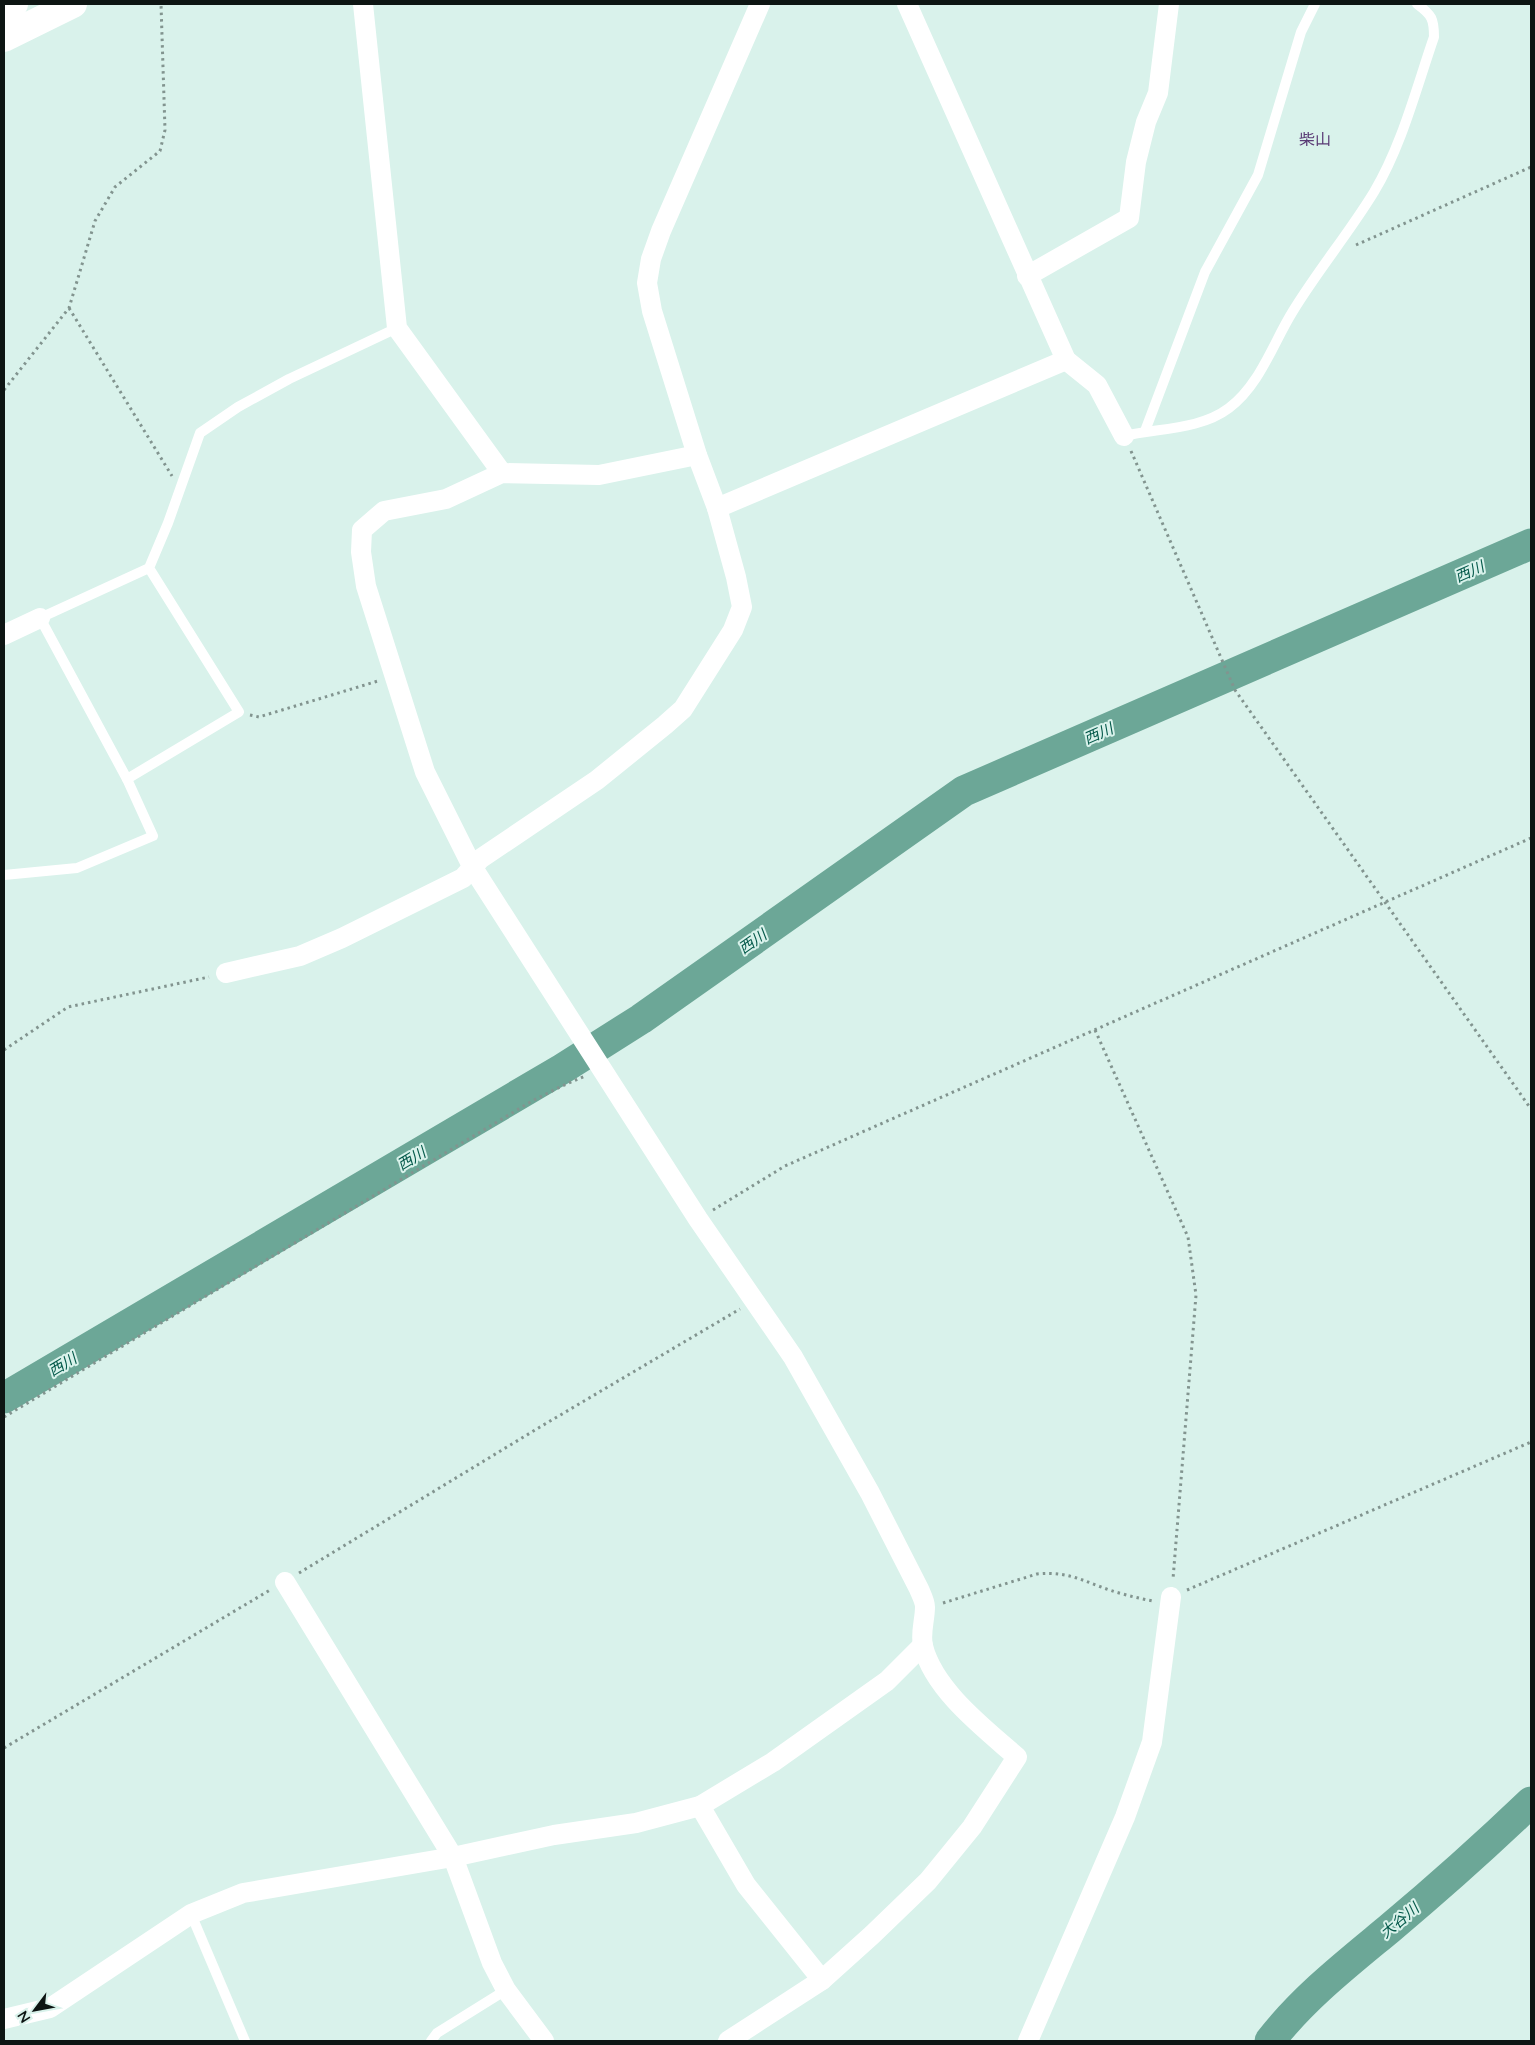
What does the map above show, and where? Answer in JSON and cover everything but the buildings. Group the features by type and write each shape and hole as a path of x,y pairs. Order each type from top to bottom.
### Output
{"highway":[{"path":"4,9 14,4"},
{"path":"4,38 73,4"}],"street":[{"path":"363,4 397,328 502,473"},
{"path":"226,973 300,956 342,938 463,878 480,859 597,780 683,709 733,630 742,607 736,577 716,508 697,455 652,311 647,283 650,259 661,230 760,4"},
{"path":"907,4 1066,360 1097,385 1124,436"},
{"path":"1027,276 1128,218 1136,162 1146,122 1158,93 1169,4"},
{"path":"716,508 1066,360"},
{"path":"697,455 599,475 502,473 446,499 384,511 362,530 361,552 366,586 425,772 473,868 698,1219 793,1357 870,1493 919,1588 925,1605 922,1632 923,1645 930,1665 950,1693 979,1724 1017,1757 972,1827 928,1881 822,1980 728,2041"},
{"path":"4,635 40,618"},
{"path":"285,1582 453,1857 492,1963 506,1990 544,2041"},
{"path":"1028,2041 1125,1817 1152,1742 1171,1597"},
{"path":"4,2019 50,2008 191,1914 243,1893 453,1857 554,1834 636,1823 700,1806 773,1762 887,1681 923,1645"},
{"path":"700,1806 746,1885 822,1980"}],"lane":[{"path":"1145,431 1205,272 1258,175 1301,32 1315,4"},
{"path":"1124,436 1145,431 1188,426 1212,418 1230,408 1245,392 1261,369 1293,311 1374,191 1398,145 1434,37 1434,23 1429,13 1417,4"},
{"path":"4,875 77,868 153,836 127,779 40,618 149,568 200,433 238,407 397,328"},
{"path":"127,779 239,712 149,568"},
{"path":"191,1914 245,2041"},
{"path":"431,2041 437,2034 506,1990"}],"path":[{"path":"4,390 69,308 95,220 115,187 160,152 165,130 162,4"},
{"path":"1330,256 1531,167"},
{"path":"69,308 180,489"},
{"path":"1124,436 1235,690 1531,1109"},
{"path":"239,712 259,717 394,675"},
{"path":"698,1219 785,1166 1531,838"},
{"path":"4,1050 68,1008 226,973"},
{"path":"1095,1030 1188,1237 1196,1295 1171,1597"},
{"path":"4,1417 532,1102 562,1086 602,1069"},
{"path":"4,1748 754,1301"},
{"path":"925,1605 939,1604 1037,1574 1051,1572 1088,1580 1122,1594 1156,1601 1171,1597 1531,1442"}],"waterway":[{"name":"西川","path":"4,1398 562,1069 641,1019 964,791 1531,544"},
{"name":"大谷川","path":"1270,2041 1311,1996 1407,1914 1531,1802"}],"district":[{"name":"柴山","path":"1315,138"}]}
